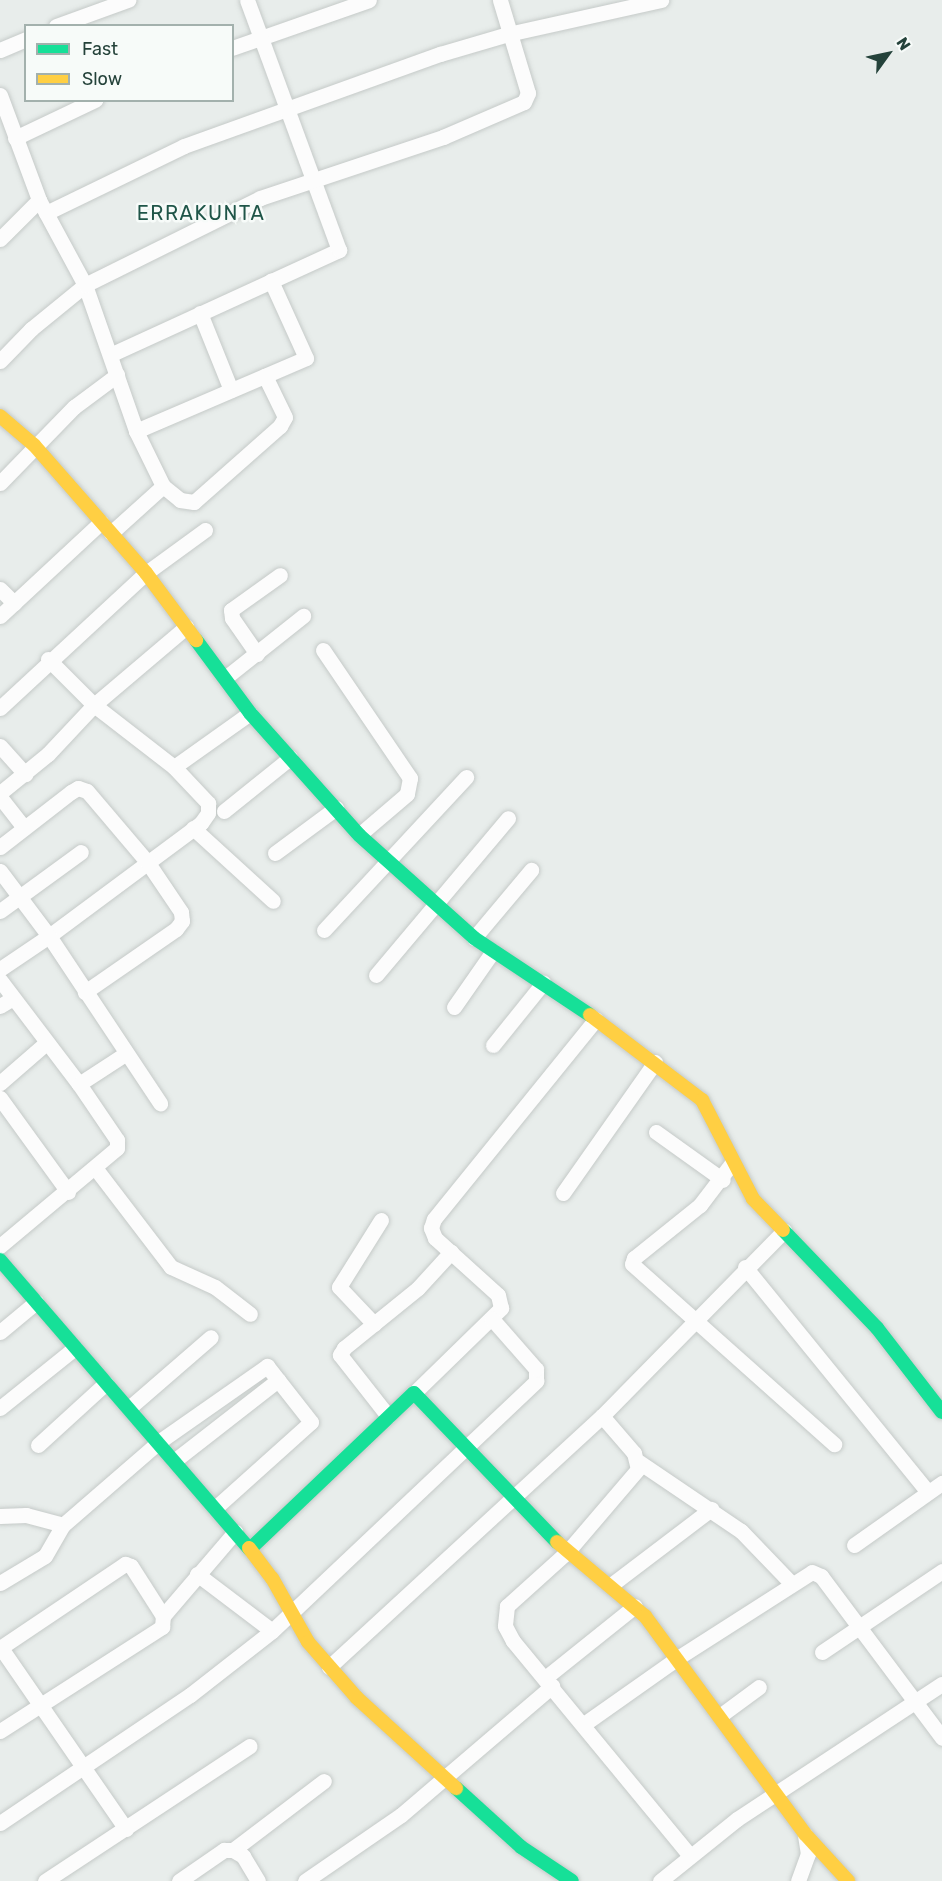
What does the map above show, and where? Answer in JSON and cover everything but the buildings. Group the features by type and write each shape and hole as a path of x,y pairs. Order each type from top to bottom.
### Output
{"street":[{"path":"62,24 128,0"},
{"path":"112,354 339,250 247,0"},
{"path":"234,47 369,0"},
{"path":"0,361 31,329 85,285 260,198 443,137 524,102 528,93 508,34 500,0"},
{"path":"0,238 42,206 184,146 440,54 508,34 661,0"},
{"path":"0,50 24,40"},
{"path":"0,95 42,206 85,285 112,354 136,431 163,486 180,500 194,502 280,426 285,417 265,376"},
{"path":"15,138 91,102"},
{"path":"136,431 303,361 307,353 271,281"},
{"path":"200,313 231,390"},
{"path":"0,483 34,445 117,375"},
{"path":"0,416 34,445 146,573 250,713 359,835 474,938 596,1019 702,1100 732,1163 753,1199 877,1328 942,1412"},
{"path":"0,616 106,527 163,486"},
{"path":"0,708 48,659 146,573 205,530"},
{"path":"257,654 232,618 231,610 280,575"},
{"path":"0,589 14,603"},
{"path":"225,678 303,616"},
{"path":"24,828 0,795 25,774 94,705 186,627"},
{"path":"323,650 410,778 407,794 359,835"},
{"path":"0,969 50,936 193,828 208,813 208,803 174,767 94,705 48,659"},
{"path":"174,767 250,713"},
{"path":"0,746 25,774"},
{"path":"224,811 291,758"},
{"path":"324,930 466,777"},
{"path":"0,847 78,788 87,791 147,863 181,912 182,921 176,929 85,992"},
{"path":"275,854 336,808"},
{"path":"376,975 508,818"},
{"path":"193,828 273,901"},
{"path":"0,911 21,898 81,852"},
{"path":"474,938 531,870"},
{"path":"0,871 50,936 125,1054 160,1103"},
{"path":"454,1007 493,951"},
{"path":"0,981 6,1002 46,1042 79,1084 117,1140 113,1155 0,1246"},
{"path":"493,1045 543,984"},
{"path":"250,1549 501,1308 498,1295 435,1238 431,1228 434,1219 596,1019"},
{"path":"0,1083 46,1042"},
{"path":"79,1084 125,1054"},
{"path":"563,1193 655,1062"},
{"path":"0,1098 68,1192"},
{"path":"656,1132 723,1180"},
{"path":"732,1163 723,1180 692,1212 634,1258 632,1264 834,1444"},
{"path":"96,1169 171,1267 214,1287 250,1314"},
{"path":"374,1324 339,1287 381,1220"},
{"path":"329,1667 515,1499 602,1416 694,1318 784,1231"},
{"path":"388,1416 340,1355 418,1288 451,1252"},
{"path":"0,1260 160,1442 250,1549 272,1578 290,1613 329,1667 443,1780 561,1879"},
{"path":"745,1267 928,1492"},
{"path":"0,1332 36,1302"},
{"path":"0,1823 190,1695 272,1631 465,1450 538,1375 492,1319"},
{"path":"129,1408 211,1337"},
{"path":"0,1408 75,1347"},
{"path":"0,1583 45,1556 63,1525 160,1442 267,1366 311,1422 215,1508"},
{"path":"174,1461 278,1380"},
{"path":"38,1445 106,1383"},
{"path":"414,1393 465,1450 567,1552 635,1606 721,1715 806,1834 848,1881"},
{"path":"602,1416 639,1462 711,1509 765,1552 791,1583"},
{"path":"639,1462 632,1477 567,1552 507,1606 503,1617 513,1641 584,1724 690,1856"},
{"path":"854,1545 942,1483"},
{"path":"611,1585 711,1509"},
{"path":"0,1516 26,1515 63,1525"},
{"path":"0,1731 162,1627 163,1616 235,1532"},
{"path":"126,1829 1,1648 125,1564 131,1566 163,1616"},
{"path":"822,1652 942,1571"},
{"path":"584,1724 676,1659 791,1583 812,1572 821,1576 942,1738"},
{"path":"197,1574 272,1631"},
{"path":"305,1881 401,1815 443,1780 635,1606"},
{"path":"660,1881 738,1819 942,1684"},
{"path":"721,1715 759,1688"},
{"path":"45,1881 250,1746"},
{"path":"233,1850 324,1781"},
{"path":"798,1881 808,1854 806,1834"},
{"path":"179,1881 224,1850 233,1850 243,1856 258,1881"}],"traffic: fast":[{"path":"196,640 250,713 359,835 474,938 590,1015"},
{"path":"783,1230 877,1328 942,1412"},
{"path":"0,1260 249,1548"},
{"path":"250,1549 414,1393 557,1542"},
{"path":"456,1788 521,1847 572,1881"}],"traffic: slow":[{"path":"0,416 34,445 146,573 196,640"},
{"path":"590,1015 702,1100 753,1199 783,1230"},
{"path":"557,1542 645,1616 805,1834 848,1881"},
{"path":"249,1548 272,1578 308,1642 357,1698 456,1788"}],"district":[{"name":"ERRAKUNTA","path":"201,213"}]}
